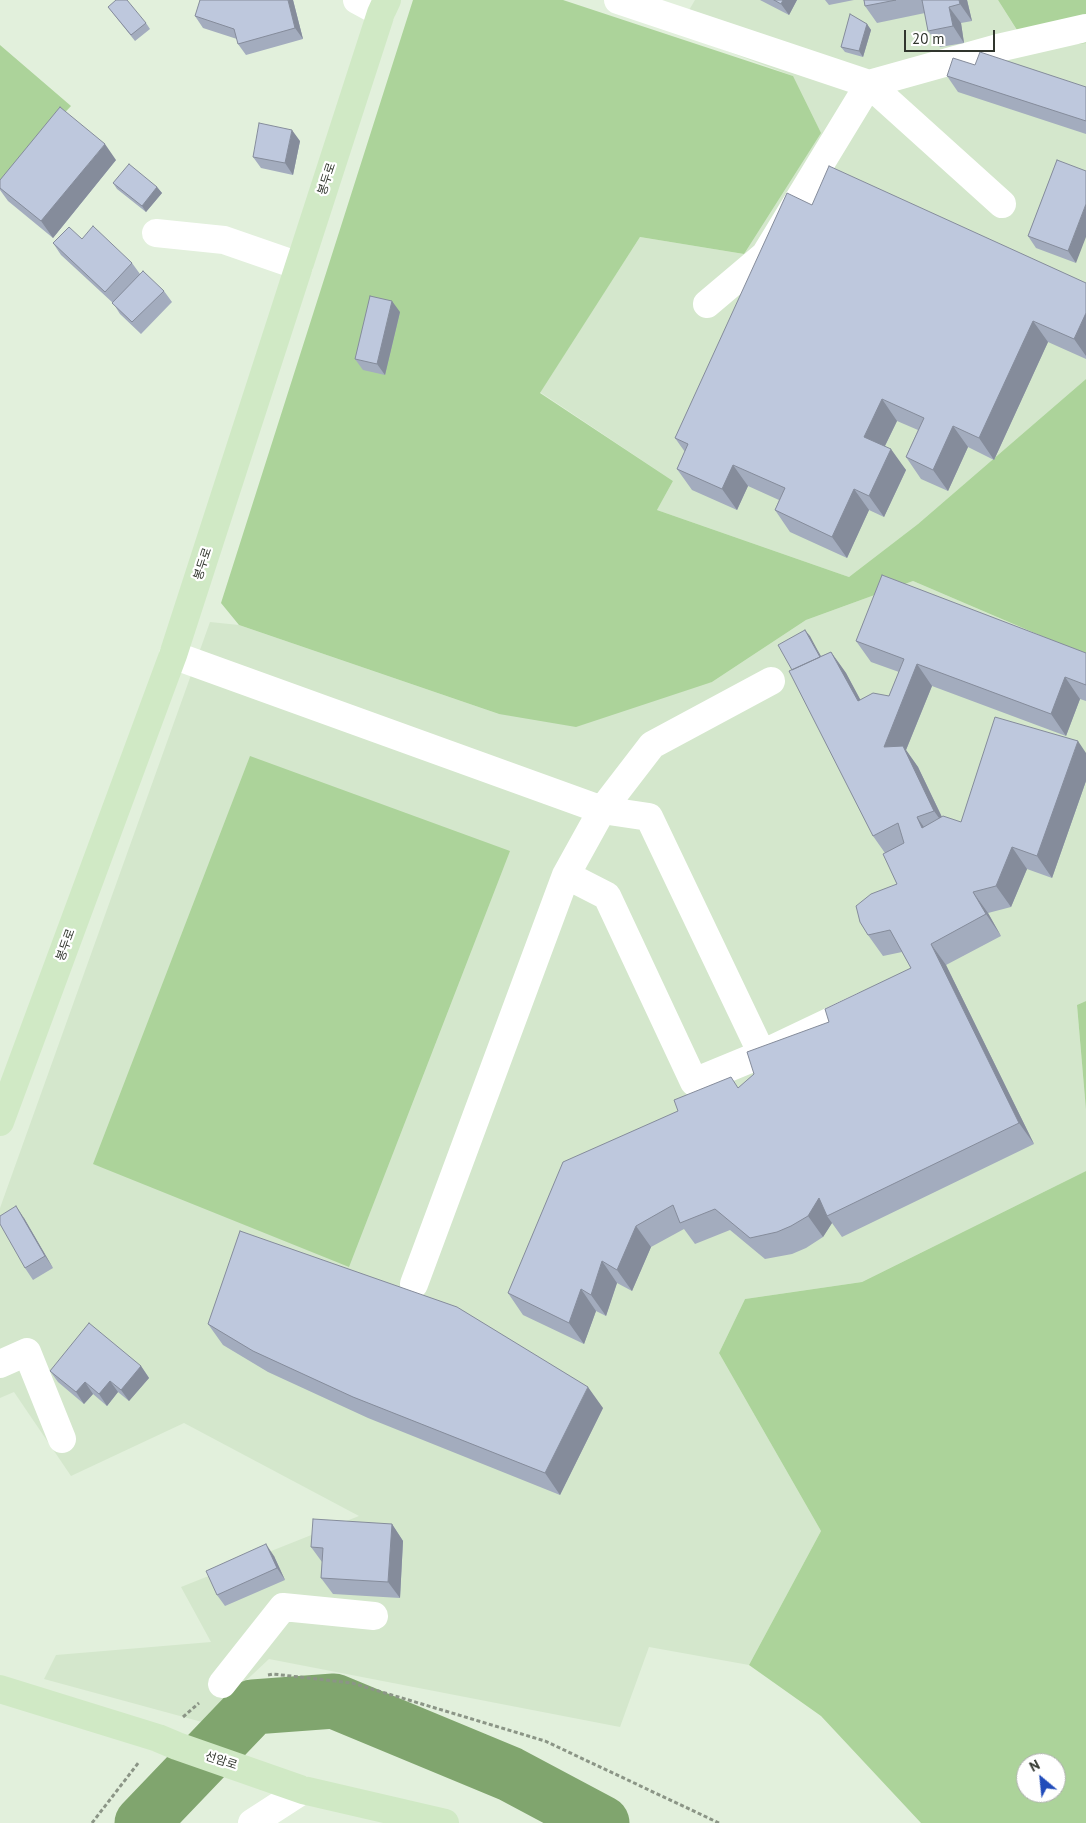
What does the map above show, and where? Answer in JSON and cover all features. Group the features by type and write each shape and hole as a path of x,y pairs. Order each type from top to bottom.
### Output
{"main road":[{"name":"봉두로","path":"0,1122 173,655 384,7"},
{"name":"선암로","path":"0,1689 167,1742 304,1790 445,1823"}],"street":[{"path":"357,0 384,7"},
{"path":"618,0 869,84 1002,204"},
{"path":"707,304 765,255 869,84 998,48 1086,28"},
{"path":"156,233 224,240 299,266"},
{"path":"173,655 602,810 648,817 762,1054"},
{"path":"414,1284 566,875 602,810 652,745 771,681"},
{"path":"566,875 607,896 694,1082 762,1054 886,994"},
{"path":"0,1364 27,1352 62,1439"},
{"path":"222,1684 283,1607 374,1616"},
{"path":"252,1823 304,1790"}],"path":[{"path":"92,1823 222,1684 272,1674 352,1683 545,1740 720,1823"}],"shaded area":[{"path":"695,0 998,0 1018,32 1086,40 1086,379 918,524 849,577 657,510 673,481 540,392 640,237 744,254 793,76 676,32"},
{"path":"913,581 1086,655 1086,1001 1077,1005 1086,1110 1086,1171 862,1282 745,1299 719,1353 821,1531 749,1665 649,1647 620,1727 269,1659 202,1722 44,1679 56,1655 211,1642 181,1587 359,1516 184,1423 71,1476 14,1392 0,1398 0,1208 210,622 239,625 499,714 712,682 806,620"}],"green space":[{"path":"413,0 563,0 793,76 821,133 744,254 640,237 540,393 673,481 657,510 849,577 918,524 1086,379 1086,655 913,581 806,620 712,682 576,727 499,714 239,625 221,603"},
{"path":"998,0 1086,0 1086,43 1029,49"},
{"path":"0,45 71,106 0,182"},
{"path":"250,756 510,851 349,1267 93,1164"},
{"path":"1086,1001 1086,1110 1077,1005"},
{"path":"1086,1171 1086,1823 921,1823 821,1716 749,1665 821,1531 719,1353 745,1299 862,1282"}],"building":[{"path":"116,0 127,0 146,23 131,35 108,7"},
{"path":"200,0 288,0 295,28 238,44 234,29 195,16"},
{"path":"774,0 783,0 781,4"},
{"path":"864,0 896,0 865,6"},
{"path":"922,0 959,0 960,4 949,7 953,26 928,31"},
{"path":"850,14 867,24 859,51 841,47"},
{"path":"980,52 1086,87 1086,121 947,76 953,58 975,65"},
{"path":"60,107 105,144 41,221 0,188 0,180"},
{"path":"259,123 292,130 285,163 253,157"},
{"path":"1057,160 1086,171 1086,204 1068,251 1028,236"},
{"path":"129,164 157,187 142,206 113,183"},
{"path":"829,166 1086,283 1086,313 1074,339 1033,321 979,438 953,426 933,470 906,457 924,418 882,399 864,437 891,449 869,496 854,489 832,537 775,510 785,488 733,465 722,489 677,469 688,444 675,438 787,193 812,205"},
{"path":"93,226 132,263 105,292 53,243 69,227 82,239"},
{"path":"143,271 164,291 132,322 112,303"},
{"path":"370,296 392,301 377,364 355,359"},
{"path":"882,575 1086,653 1086,685 1065,677 1051,714 917,664 884,747 903,746 934,811 917,817 922,828 943,816 961,822 995,717 1078,741 1037,856 1012,847 996,886 973,892 986,914 931,944 1019,1123 827,1216 819,1198 808,1216 777,1232 750,1238 715,1209 680,1223 673,1205 636,1226 617,1270 602,1261 591,1295 581,1289 569,1323 508,1293 563,1162 678,1111 674,1100 731,1077 738,1088 754,1074 747,1052 829,1022 825,1009 911,968 890,930 868,935 860,922 856,906 871,894 897,884 883,854 904,843 898,823 873,836 789,671 831,652 858,701 873,693 889,696 904,659 856,641"},
{"path":"805,630 820,657 792,670 778,645"},
{"path":"16,1206 45,1256 25,1268 0,1224 0,1216"},
{"path":"240,1231 457,1307 588,1387 545,1473 353,1397 253,1351 208,1324"},
{"path":"89,1323 141,1366 121,1390 110,1381 99,1394 85,1382 76,1392 50,1371"},
{"path":"313,1519 392,1524 388,1582 321,1578 323,1548 311,1547"},
{"path":"266,1544 277,1568 217,1595 206,1571"}],"waterway":[{"path":"142,1823 253,1707 334,1701 510,1774 602,1823"}]}
